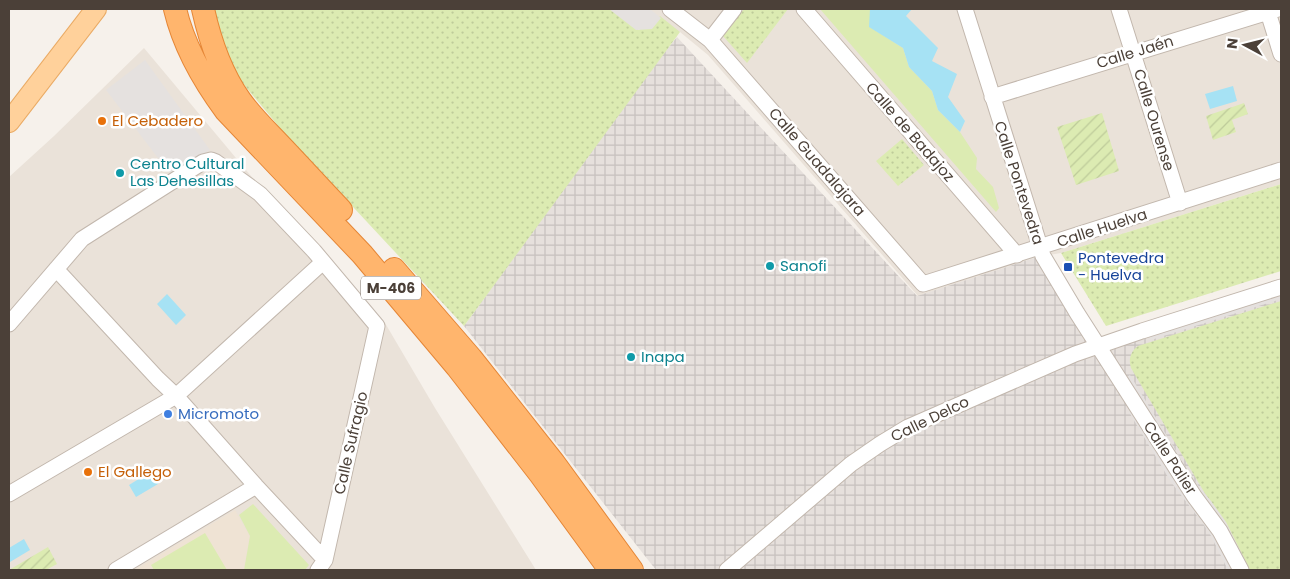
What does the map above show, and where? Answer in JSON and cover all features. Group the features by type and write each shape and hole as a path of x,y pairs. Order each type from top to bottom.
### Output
{"highway":[{"name":"M-406","path":"176,9 180,26 196,63 226,111 362,254 451,359 540,474 610,570"},
{"name":"M-406","path":"203,9 214,48 231,84 246,107 375,246 471,358 554,463 632,570"},
{"path":"554,463 607,521 644,570"}],"main road":[{"path":"9,122 96,9"},
{"path":"9,102 77,15"}],"street":[{"name":"Calle Guadalajara","path":"670,9 710,40 923,284"},
{"path":"710,40 734,9"},
{"name":"Calle de Badajoz","path":"804,9 1017,255"},
{"name":"Calle Pontevedra","path":"965,9 1043,256 1098,346"},
{"name":"Calle Ourense","path":"1119,9 1180,203"},
{"path":"1271,10 1281,54"},
{"name":"Calle Jaén","path":"992,97 1271,10"},
{"path":"9,324 82,239 208,160 213,161 260,194 323,262 176,396 9,494"},
{"name":"Calle Huelva","path":"923,284 1281,170"},
{"name":"Calle Sufragio","path":"322,565 377,326 323,262"},
{"path":"56,269 176,396 256,486 322,565"},
{"name":"Calle Delco","path":"727,570 850,464 908,426 1075,354 1281,288"},
{"name":"Calle Palier","path":"1098,346 1194,496 1220,531 1240,570"},
{"path":"116,570 256,486"},
{"name":"Calle Delco","path":"740,570 758,545"}],"shaded area":[{"path":"609,9 650,9 661,18 652,29 636,30"},
{"path":"642,9 1281,9 1281,184 1061,253 1037,257 918,296 708,55 680,32 669,30"},
{"path":"677,37 917,296 1037,257 1100,339 1281,283 1281,570 656,570 464,326 652,68"},
{"path":"144,48 251,176 385,323 435,408 536,570 9,570 9,177"},
{"path":"145,60 210,150 171,175 106,90"},
{"path":"1281,293 1281,299 1151,340 1149,335"},
{"path":"1130,375 1193,479 1226,522 1250,570 1246,570 1189,480 1127,377"},
{"path":"1134,410 1174,479 1213,533 1233,570 1228,570 1204,525 1171,482 1129,412"},
{"path":"235,510 250,536 244,570 134,570"}],"green space":[{"path":"211,9 612,9 639,30 644,24 650,29 660,16 680,32 464,326 285,134 240,80 214,27"},
{"path":"744,9 788,9 747,63 723,36"},
{"path":"820,9 870,9 870,27 903,48 909,67 932,91 938,110 960,132 977,158 976,169 993,187 999,208 996,212"},
{"path":"1244,103 1248,114 1232,120 1236,132 1213,140 1206,116"},
{"path":"1102,113 1119,171 1076,185 1057,127"},
{"path":"902,139 924,165 898,186 876,161"},
{"path":"1281,184 1281,271 1106,326 1061,253"},
{"path":"1281,301 1281,570 1250,570 1131,368 1130,358 1138,346"},
{"path":"253,504 309,565 305,570 244,570 250,536 239,515"},
{"path":"205,533 227,570 154,570 151,565"},
{"path":"48,547 57,564 46,570 9,570"}],"water":[{"path":"870,9 912,9 906,16 938,48 932,61 957,74 948,97 965,121 960,132 938,110 932,91 909,67 903,48 869,27"},
{"path":"1233,86 1237,101 1210,109 1205,94"},
{"path":"167,294 186,315 176,325 157,304"},
{"path":"150,472 159,474 160,481 136,497 129,485"},
{"path":"24,539 30,550 10,562 9,548"}],"place":[{"name":"El Cebadero","path":"102,121"},
{"name":"Centro Cultural Las Dehesillas","path":"120,173"},
{"name":"Sanofi","path":"770,266"},
{"name":"Pontevedra - Huelva","path":"1068,267"},
{"name":"Inapa","path":"631,357"},
{"name":"Micromoto","path":"168,414"},
{"name":"El Gallego","path":"88,472"}]}
